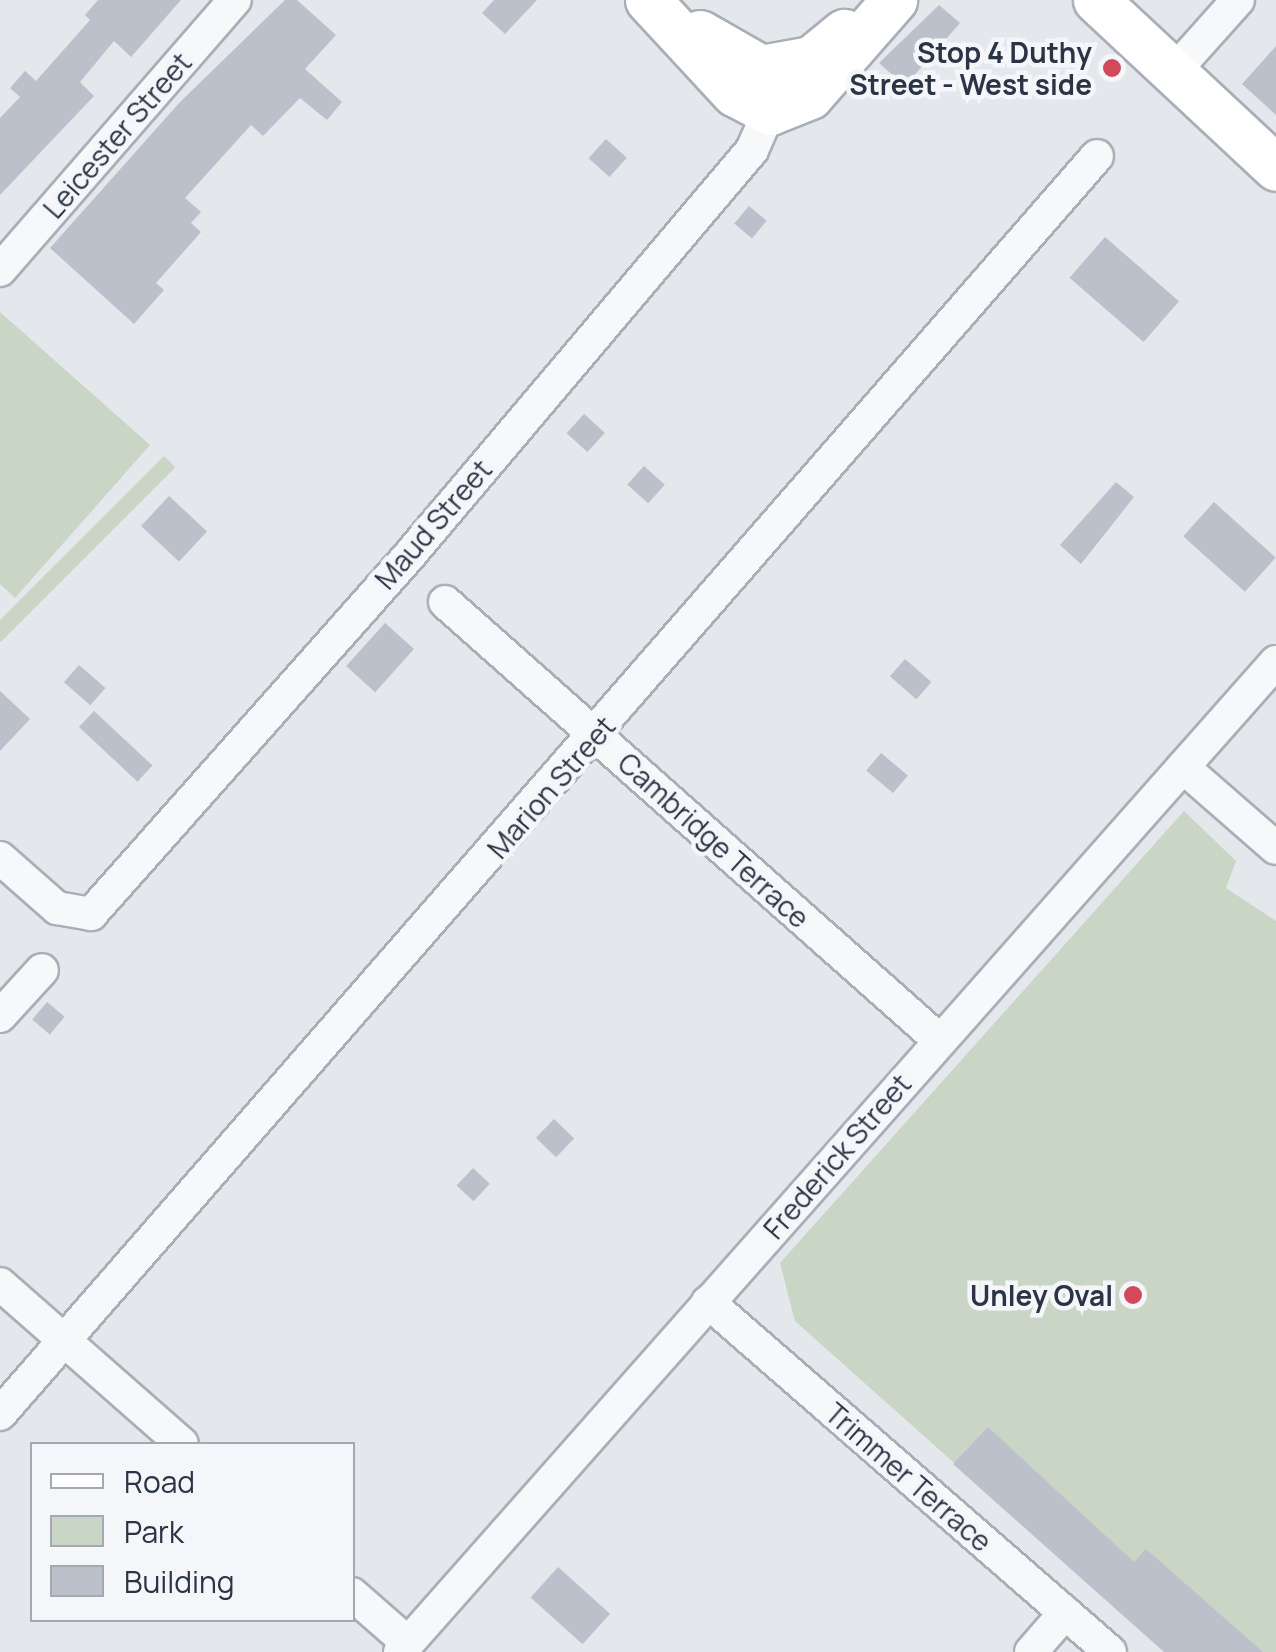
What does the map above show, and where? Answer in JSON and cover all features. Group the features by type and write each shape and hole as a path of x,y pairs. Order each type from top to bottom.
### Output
{"street":[{"name":"Leicester Street","path":"0,270 235,0"},
{"path":"648,0 734,93 770,112 810,96 894,0"},
{"path":"660,0 734,58 787,68 832,45 872,0"},
{"path":"1067,0 1170,76 1276,168"},
{"path":"1096,0 1170,76"},
{"path":"1170,76 1238,0"},
{"name":"Maud Street","path":"0,858 57,908 91,914 413,551 752,150 787,68"},
{"name":"Marion Street","path":"0,1414 596,736 1097,156"},
{"name":"Cambridge Terrace","path":"445,602 939,1040"},
{"name":"Frederick Street","path":"404,1647 1276,662"},
{"path":"1183,767 1276,848"},
{"path":"0,1016 42,970"},
{"path":"0,1284 180,1442"},
{"name":"Trimmer Terrace","path":"708,1302 1110,1652"},
{"path":"355,1597 404,1647"},
{"path":"1031,1652 1065,1613"}],"green space":[{"path":"0,312 150,445 15,598 0,584"},
{"path":"164,456 175,467 1,642 0,620"},
{"path":"1184,811 1236,861 1226,888 1276,921 1276,1652 1166,1652 795,1321 780,1263"}],"building":[{"path":"98,0 181,0 131,57 114,41 80,82 94,96 0,195 0,118 20,97 10,88 25,71 36,81 90,20 85,15"},
{"path":"285,0 297,0 336,35 305,69 342,102 327,120 300,98 263,136 251,125 185,198 201,212 191,223 201,232 156,283 164,290 134,324 50,248 180,102"},
{"path":"494,0 537,0 505,34 482,13"},
{"path":"939,5 960,23 905,86 879,63"},
{"path":"1276,46 1276,115 1242,84"},
{"path":"606,139 627,158 609,177 589,158"},
{"path":"749,206 767,221 752,238 734,224"},
{"path":"1105,237 1179,301 1144,342 1070,278"},
{"path":"584,414 605,433 587,452 567,433"},
{"path":"644,466 665,485 648,503 627,485"},
{"path":"1116,482 1134,497 1081,564 1060,545"},
{"path":"169,496 207,531 179,561 141,526"},
{"path":"1214,502 1276,558 1245,592 1183,536"},
{"path":"385,623 414,649 375,692 346,666"},
{"path":"905,659 931,682 916,699 890,676"},
{"path":"79,665 105,688 90,705 64,682"},
{"path":"0,691 30,719 0,751"},
{"path":"94,711 153,766 138,782 79,727"},
{"path":"881,753 908,775 893,793 866,771"},
{"path":"47,1002 65,1017 50,1034 32,1020"},
{"path":"554,1119 574,1138 556,1157 536,1138"},
{"path":"473,1168 490,1184 473,1201 457,1186"},
{"path":"988,1427 1134,1562 1146,1549 1263,1652 1164,1652 953,1464"},
{"path":"558,1567 610,1614 583,1644 531,1597"}],"place":[{"name":"Stop 4 Duthy Street - West side","path":"1112,68"},
{"name":"Unley Oval","path":"1133,1295"}]}
